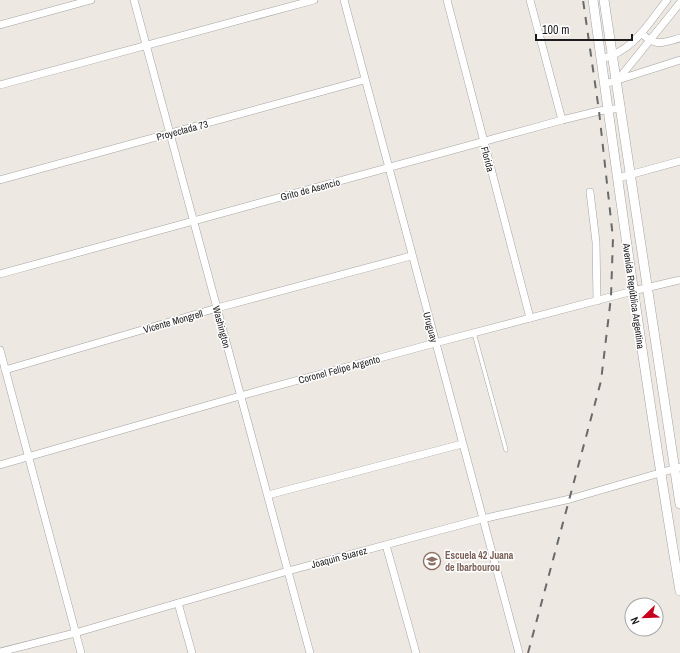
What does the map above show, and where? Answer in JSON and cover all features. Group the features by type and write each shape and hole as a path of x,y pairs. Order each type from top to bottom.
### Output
{"street":[{"path":"58,0 61,8"},
{"path":"0,24 91,0"},
{"name":"Washington","path":"134,0 310,653"},
{"path":"0,85 314,0"},
{"name":"Uruguay","path":"344,0 411,256 519,653"},
{"name":"Florida","path":"447,0 530,318"},
{"path":"530,0 562,120"},
{"name":"Avenida República Argentina","path":"593,0 633,290 660,472 680,591"},
{"name":"Avenida República Argentina","path":"604,0 647,287 677,468 680,504"},
{"path":"601,59 612,56 629,46 667,0"},
{"path":"617,81 680,3"},
{"path":"641,33 650,41 662,43 680,38"},
{"path":"605,84 680,60"},
{"name":"Proyectada 73","path":"0,180 364,80"},
{"name":"Grito de Asencio","path":"0,274 562,120 621,108"},
{"path":"618,178 680,161"},
{"path":"590,192 596,242 597,301"},
{"name":"Vicente Mongrell","path":"5,370 217,308 411,256"},
{"name":"Coronel Felipe Argento","path":"0,465 29,458 240,396 597,301 633,290 680,280"},
{"path":"0,350 81,653"},
{"path":"268,495 462,444"},
{"name":"Joaquin Suarez","path":"0,652 75,633 288,571 482,519 570,499 677,468"},
{"path":"386,545 416,653"},
{"path":"178,603 192,653"}],"lane":[{"path":"474,333 506,450"}],"railway":[{"path":"528,653 601,381 611,297 613,238 599,111 583,0"}],"place":[{"name":"Escuela 42 Juana de Ibarbourou","path":"432,561"}]}
